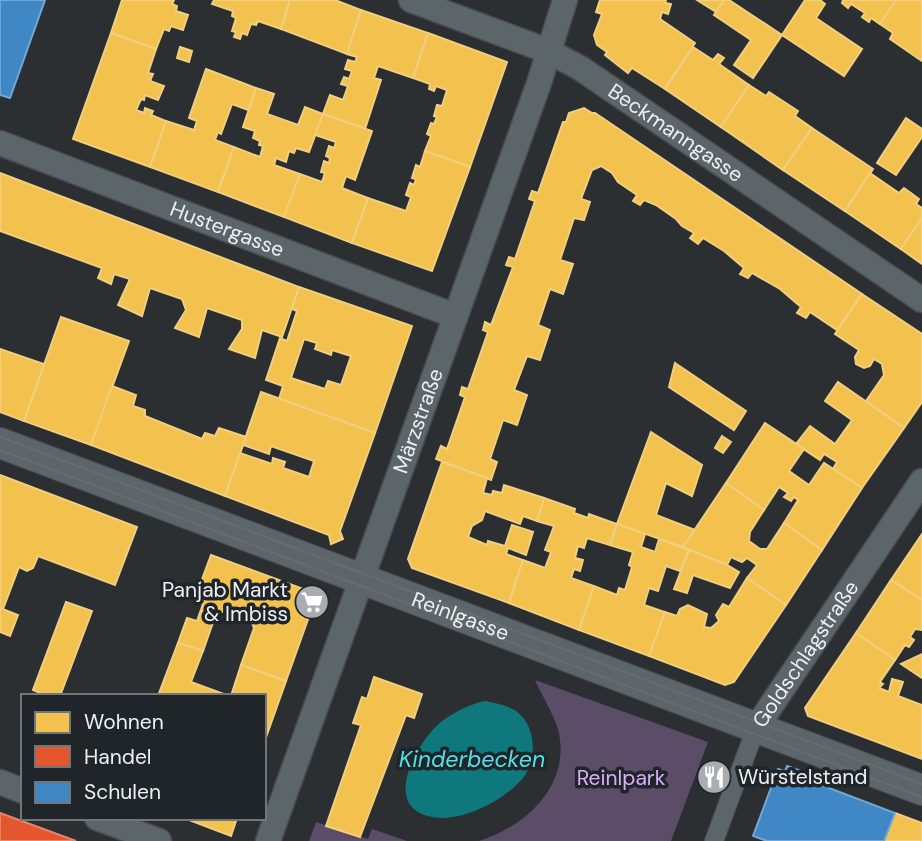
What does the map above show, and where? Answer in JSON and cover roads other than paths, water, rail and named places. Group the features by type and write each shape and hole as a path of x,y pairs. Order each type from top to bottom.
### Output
{"street":[{"name":"Beckmanngasse","path":"411,0 548,51 580,68 922,300"},
{"name":"Märzstraße","path":"268,841 539,83 565,0"},
{"name":"Hustergasse","path":"0,143 455,316"},
{"name":"Reinlgasse","path":"0,443 922,790"},
{"name":"Goldschlagstraße","path":"714,841 756,728 922,481"},
{"path":"0,782 21,790"},
{"path":"102,820 159,841"}],"water":[{"name":"Kinderbecken","path":"485,701 516,711 528,725 533,752 523,778 493,803 466,814 440,818 414,809 407,799 406,785 415,756 424,742 442,721 468,706"}],"tram line":[{"path":"0,437 922,784"},
{"path":"0,450 922,797"}],"place":[{"name":"Panjab Markt & Imbiss","path":"312,602"},
{"name":"Würstelstand","path":"714,777"}],"park label":[{"name":"Reinlpark","path":"621,778"}]}
